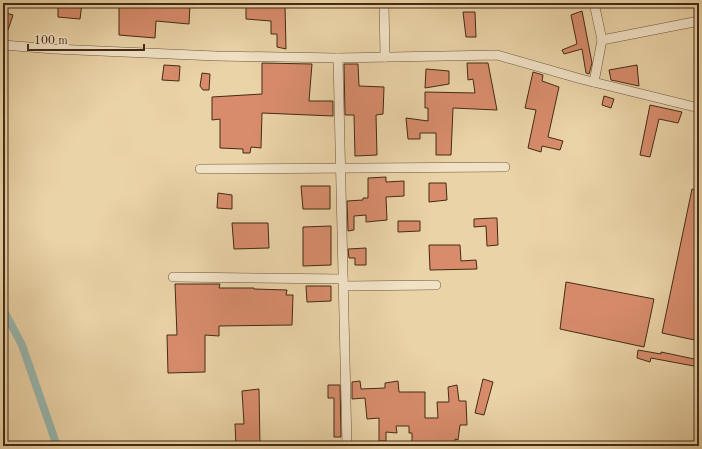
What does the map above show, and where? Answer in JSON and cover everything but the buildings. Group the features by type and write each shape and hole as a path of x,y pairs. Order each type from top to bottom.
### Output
{"street":[{"path":"384,3 384,57"},
{"path":"594,3 602,40 594,82"},
{"path":"602,40 699,21"},
{"path":"3,45 54,50 216,56 338,58 497,55 594,82 699,108"},
{"path":"338,58 347,446"},
{"path":"200,169 505,167"},
{"path":"173,277 436,284"}],"waterway":[{"path":"3,309 22,345 57,446"}]}
